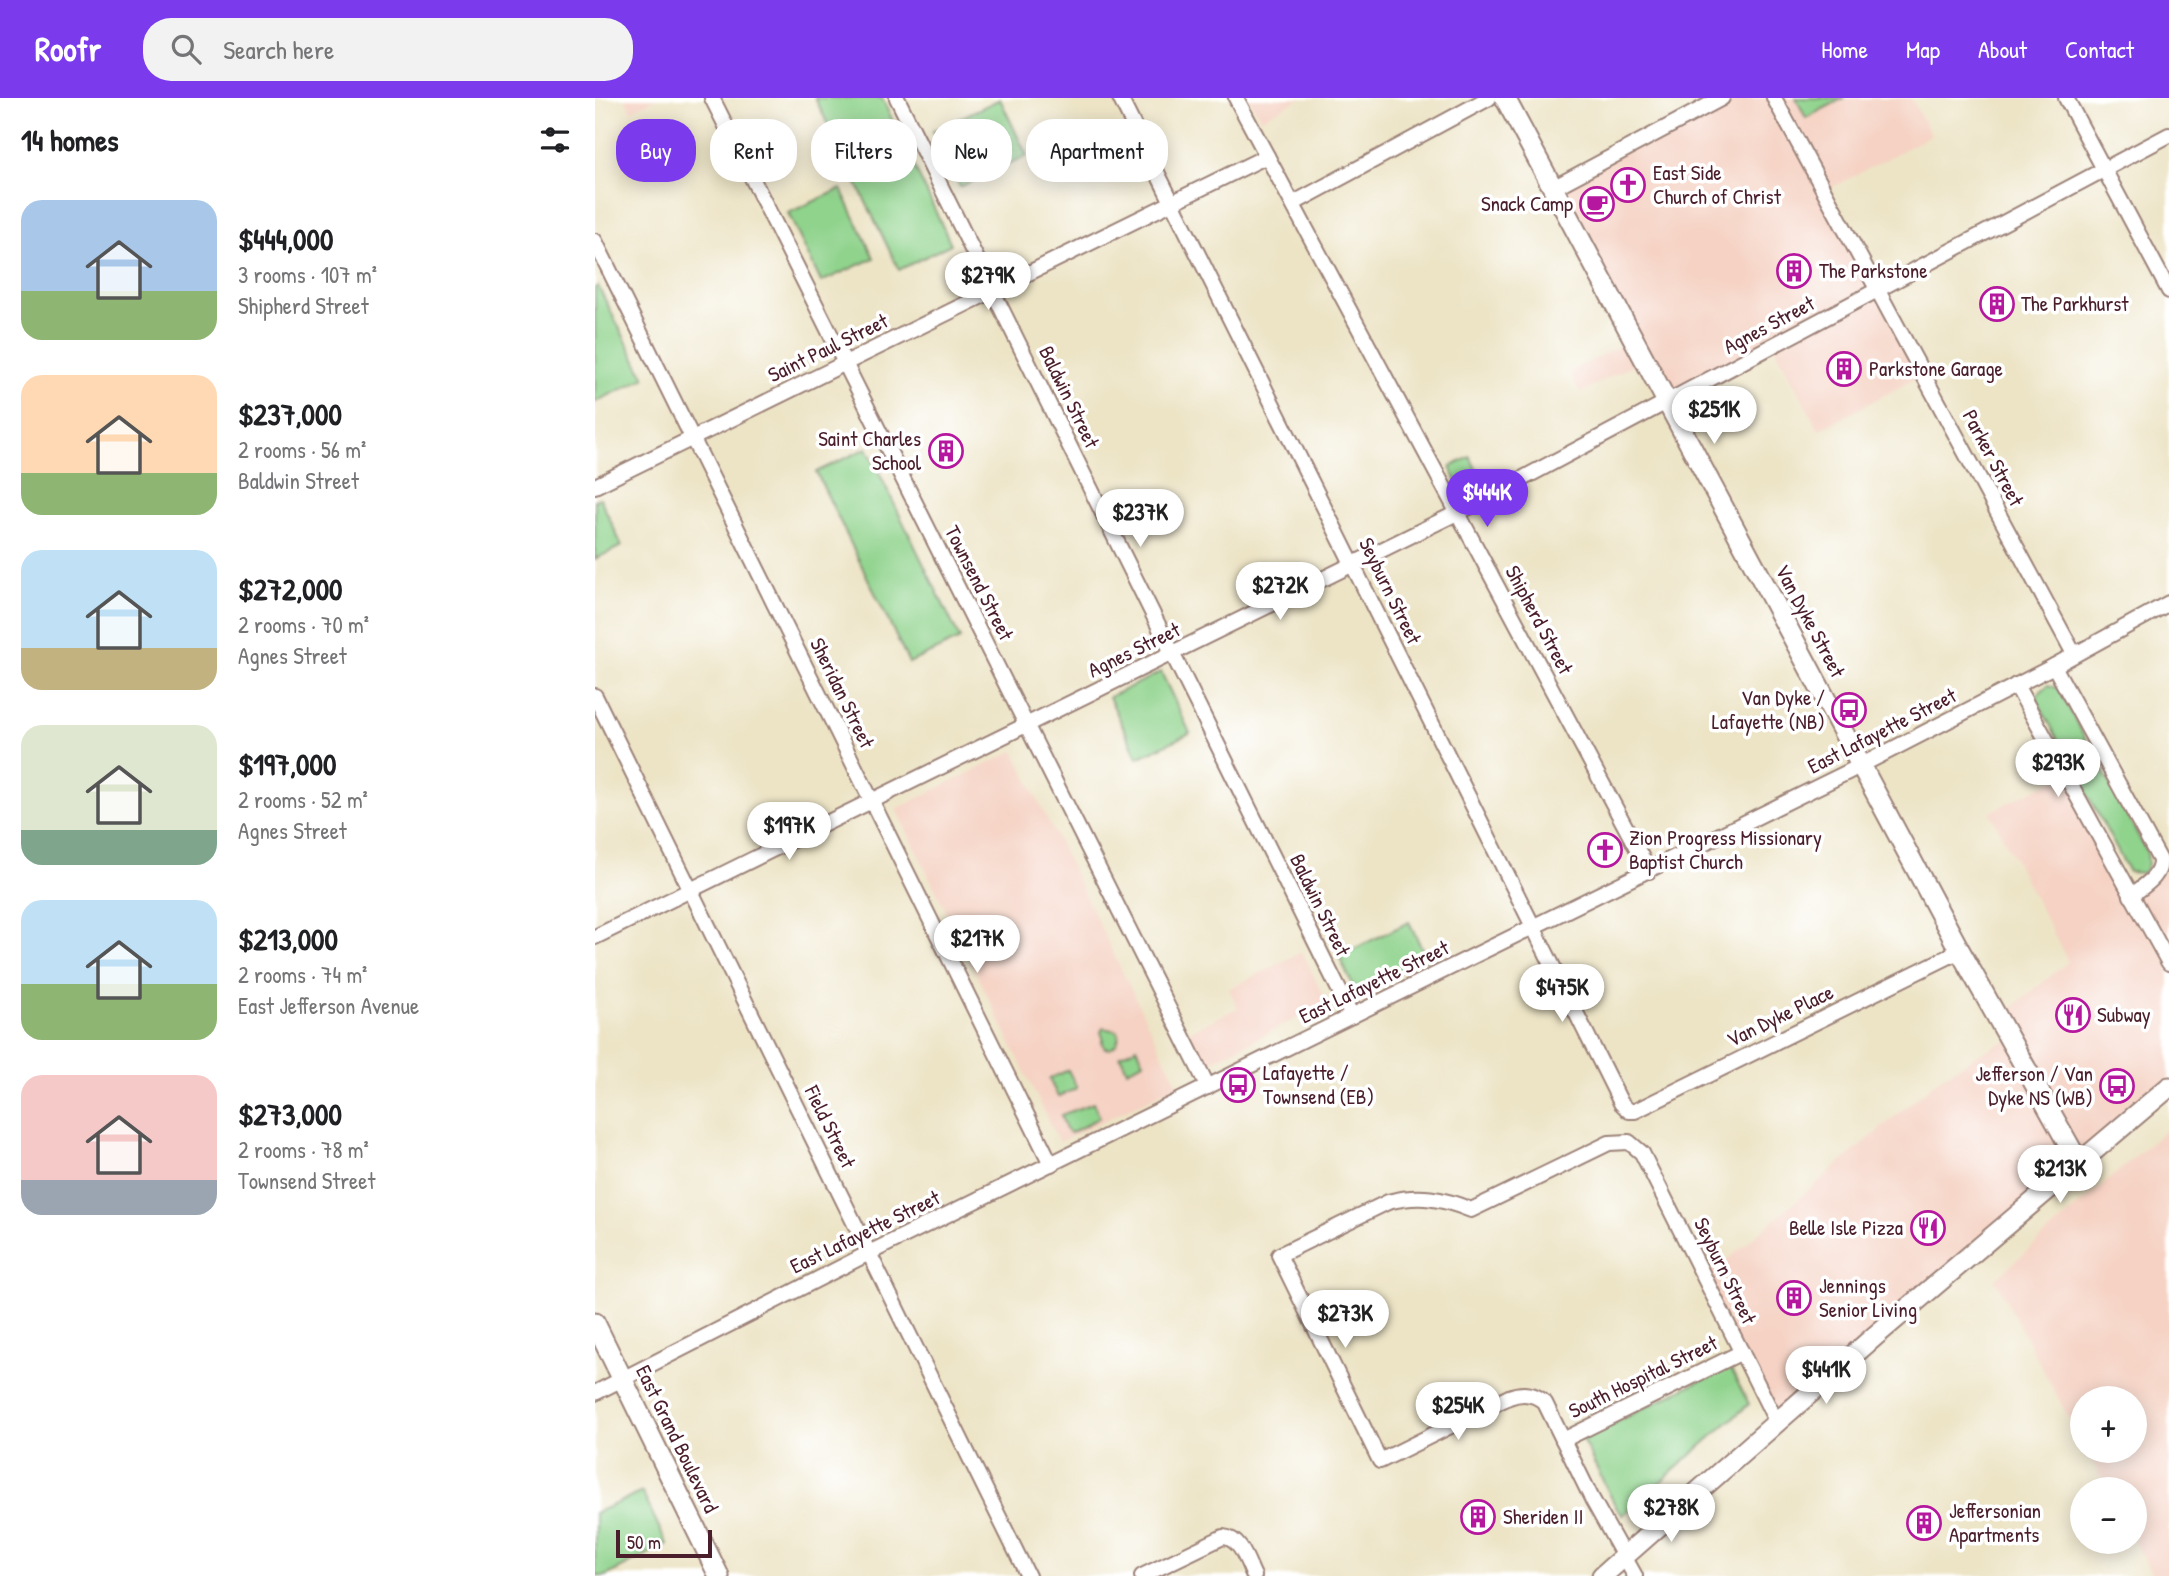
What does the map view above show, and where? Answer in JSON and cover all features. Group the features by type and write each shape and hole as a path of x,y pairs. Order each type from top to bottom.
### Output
{"main road":[{"name":"Van Dyke Street","path":"1505,98 1960,951 2078,1163"},
{"path":"1602,1576 1875,1336 2169,1087"},
{"name":"East Grand Boulevard","path":"595,1323 719,1576"}],"street":[{"name":"Townsend Street","path":"712,98 1208,1087"},
{"name":"Baldwin Street","path":"897,98 1352,1016"},
{"name":"Seyburn Street","path":"1120,98 1621,1103"},
{"path":"1236,98 1267,156"},
{"path":"1294,203 1489,98"},
{"path":"1553,188 1722,98"},
{"name":"Parker Street","path":"1774,98 2074,654"},
{"path":"2066,98 2169,291"},
{"name":"Agnes Street","path":"595,937 1459,513 2169,135"},
{"name":"Saint Paul Street","path":"595,486 1267,156"},
{"name":"Shipherd Street","path":"1267,156 1649,871"},
{"name":"Sheridan Street","path":"595,241 1051,1164"},
{"name":"East Lafayette Street","path":"595,1393 869,1253 1861,766 2169,603"},
{"path":"2054,666 2160,860 2161,865 2154,877 2131,896"},
{"path":"2016,685 2169,963"},
{"name":"Field Street","path":"595,696 1028,1576"},
{"name":"Van Dyke Place","path":"1621,1103 1629,1111 1635,1111 1960,951"},
{"name":"Seyburn Street","path":"1563,1440 1545,1403 1530,1394 1517,1394 1380,1461 1279,1255 1388,1202 1400,1199 1444,1199 1471,1210 1609,1143 1629,1142 1642,1153 1777,1423"},
{"name":"South Hospital Street","path":"1563,1440 1742,1352"},
{"path":"1563,1440 1623,1558 1635,1576"},
{"path":"1142,1576 1218,1539 1229,1538 1238,1543 1254,1576"}],"shaded area":[{"path":"625,98 657,98 631,111"},
{"path":"1249,98 1301,98 1261,119"},
{"path":"1722,98 1911,98 1931,135 1824,192 1924,374 1819,430 1774,346 1668,403 1644,359 1580,393 1569,372 1634,339 1553,188"},
{"path":"1014,751 1178,1085 1059,1142 896,809"},
{"path":"2065,774 2131,895 2169,868 2169,1087 1777,1423 1704,1275 1728,1259 1938,1080 1977,1055 2009,1039 1998,1019 2068,962 1990,812"},
{"path":"1302,952 1327,1003 1204,1065 1188,1032 1238,1008 1229,989"},
{"path":"2169,1127 2169,1576 2153,1576 2142,1554 2147,1554 2147,1477 2101,1477 2093,1463 2147,1463 2147,1386 2070,1386 2070,1420 1995,1279"}],"green space":[{"path":"815,98 882,98 892,119 825,119"},
{"path":"1796,98 1844,98 1806,118"},
{"path":"1000,99 1009,119 958,119"},
{"path":"1012,124 1026,154 1026,156 1012,163"},
{"path":"917,172 951,244 899,270 856,182 917,182"},
{"path":"958,182 971,182 960,187"},
{"path":"841,189 874,258 821,282 788,213"},
{"path":"598,286 645,378 595,402 595,288"},
{"path":"867,448 960,639 909,663 816,472"},
{"path":"1470,457 1483,482 1462,492 1450,467"},
{"path":"600,498 622,546 595,559 595,500"},
{"path":"1161,672 1190,733 1138,758 1109,697"},
{"path":"2048,685 2058,688 2147,852 2148,863 2144,873 2129,872 2038,702 2037,695"},
{"path":"1409,922 1427,959 1356,993 1339,956"},
{"path":"1103,1028 1117,1031 1119,1036 1117,1044 1110,1049 1105,1048 1102,1041"},
{"path":"1137,1047 1144,1062 1127,1070 1120,1055"},
{"path":"1068,1070 1077,1088 1058,1097 1049,1079"},
{"path":"1093,1103 1100,1117 1071,1133 1066,1130 1061,1115"},
{"path":"1729,1366 1749,1404 1623,1515 1617,1509 1582,1439"},
{"path":"642,1492 667,1544 606,1576 595,1576 595,1513"}],"place":[{"name":"East Side Church of Christ","path":"1628,185"},
{"name":"Snack Camp","path":"1597,204"},
{"name":"The Parkstone","path":"1794,271"},
{"name":"The Parkhurst","path":"1997,304"},
{"name":"Parkstone Garage","path":"1844,369"},
{"name":"Saint Charles School","path":"946,451"},
{"name":"Van Dyke / Lafayette (NB)","path":"1849,710"},
{"name":"Zion Progress Missionary Baptist Church","path":"1605,850"},
{"name":"Subway","path":"2073,1015"},
{"name":"Lafayette / Townsend (EB)","path":"1238,1085"},
{"name":"Jefferson / Van Dyke NS (WB)","path":"2117,1086"},
{"name":"Belle Isle Pizza","path":"1928,1228"},
{"name":"Jennings Senior Living","path":"1794,1298"},
{"name":"Sheriden II","path":"1478,1517"},
{"name":"Jeffersonian Apartments","path":"1924,1523"}]}
